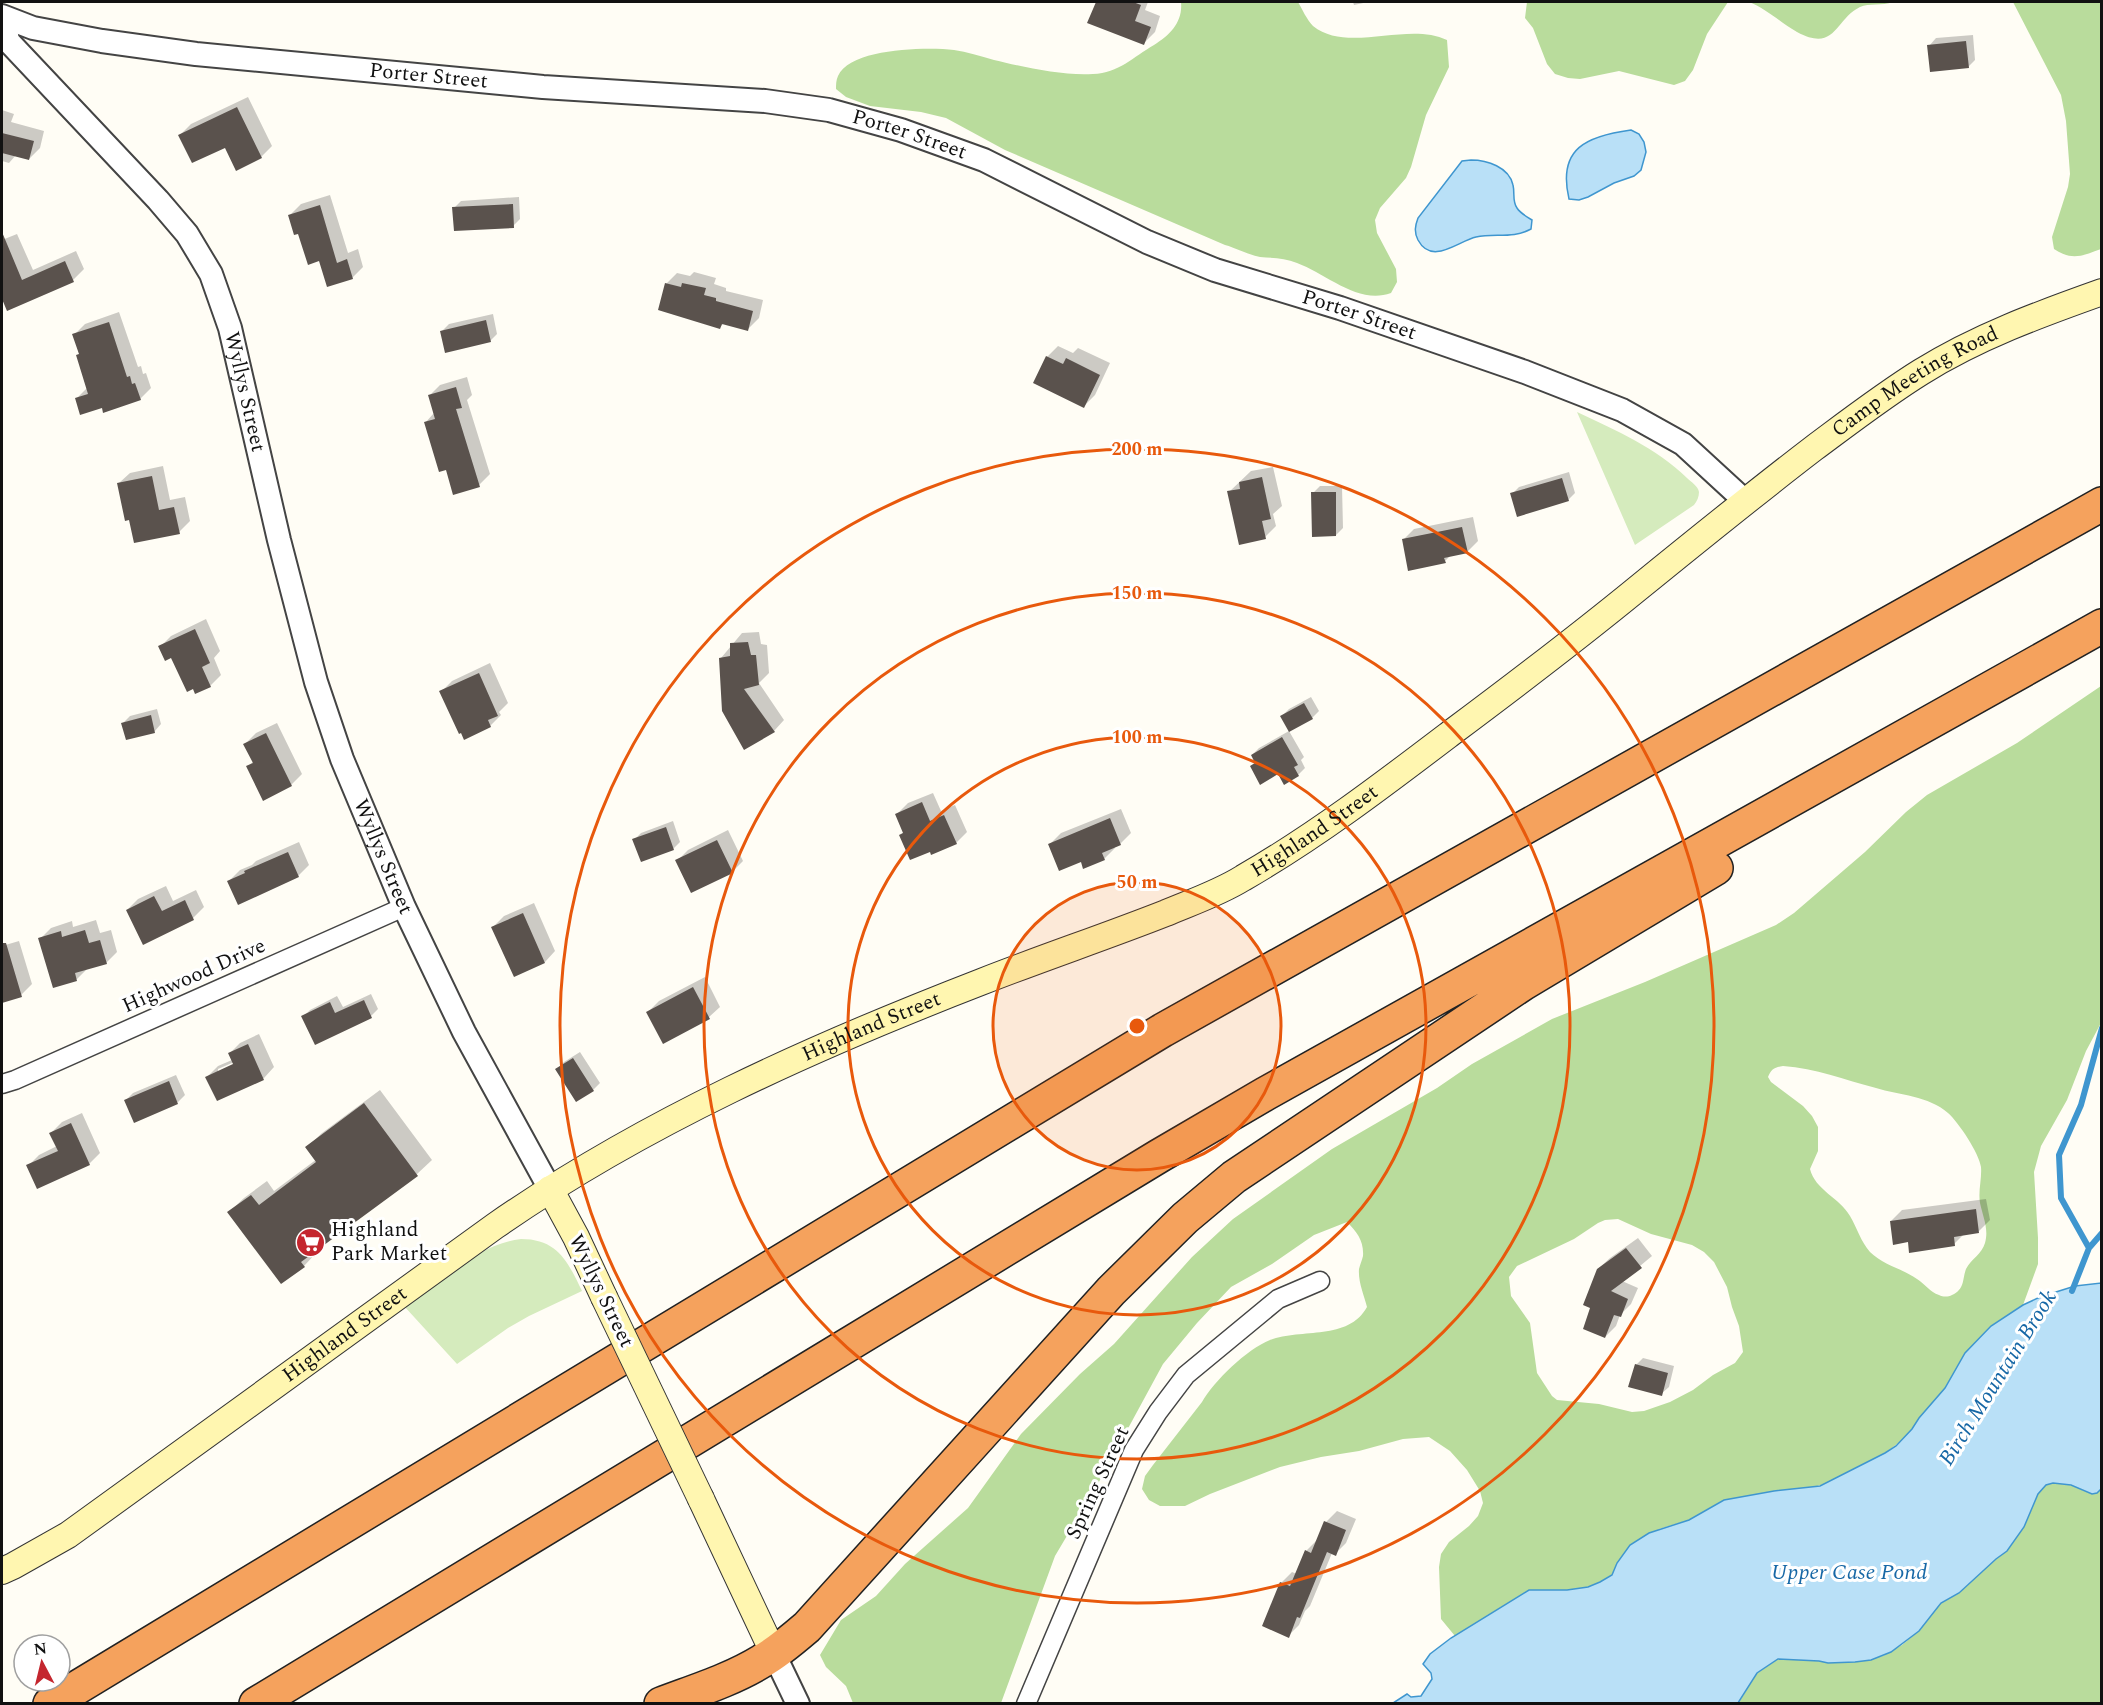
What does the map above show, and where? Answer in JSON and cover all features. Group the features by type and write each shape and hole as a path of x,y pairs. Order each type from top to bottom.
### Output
{"highway":[{"path":"50,1704 1145,1040 2102,504"},
{"path":"256,1704 1168,1150 2102,626"},
{"path":"661,1704 745,1670 774,1654 807,1627 1125,1277 1206,1199 1270,1152 1524,983 1762,840 1848,768"}],"main road":[{"name":"Camp Meeting Road","path":"1745,501 1876,402 1923,371 1976,342 2048,311 2102,292"},
{"name":"Highland Street","path":"2,1571 68,1534 495,1226 590,1165 772,1069 875,1023 1202,899 1240,880 1311,835 1407,766 1630,595 1745,501"},
{"name":"Wyllys Street","path":"550,1189 576,1237 774,1654"}],"street":[{"name":"Wyllys Street","path":"3,17 5,44 165,209 187,234 211,274 230,328 279,540 315,682 342,759 404,907 469,1041 550,1189"},
{"name":"Porter Street","path":"3,17 33,28 102,41 196,54 543,87 765,100 830,110 901,130 984,160 1148,243 1215,270 1340,308 1525,372 1622,410 1683,444 1745,501"},
{"name":"Highwood Drive","path":"2,1084 404,907"},
{"name":"Spring Street","path":"1026,1704 1134,1450 1158,1412 1186,1375 1278,1299 1320,1281"},
{"name":"Wyllys Street","path":"774,1654 798,1704"}],"green space":[{"path":"1181,2 1298,2 1313,26 1327,34 1360,38 1414,34 1431,35 1447,40 1449,67 1426,115 1411,167 1406,178 1380,208 1375,220 1377,233 1396,269 1397,282 1391,293 1379,296 1355,292 1292,261 1260,257 1225,245 1005,150 946,118 921,112 870,106 846,97 836,89 838,76 846,67 858,60 890,51 954,50 1005,63 1069,74 1111,71 1165,37 1178,22"},
{"path":"1527,2 1728,2 1707,34 1693,70 1685,81 1674,85 1619,71 1580,79 1555,74 1547,64 1533,28 1525,18"},
{"path":"1749,2 1893,2 1860,7 1852,12 1834,32 1820,39 1797,32 1762,8"},
{"path":"2013,2 2101,2 2101,249 2088,254 2072,256 2054,249 2052,237 2070,174 2066,121 2061,95"},
{"path":"1577,412 1635,440 1675,467 1694,484 1699,492 1694,505 1635,545"},
{"path":"2101,686 2101,1023 2086,1051 2067,1100 2041,1146 2034,1172 2038,1264 2023,1305 1991,1326 1965,1353 1945,1388 1905,1438 1885,1453 1829,1483 1724,1500 1689,1520 1659,1529 1617,1563 1612,1575 1600,1582 1588,1587 1567,1590 1529,1590 1455,1636 1441,1619 1439,1567 1441,1554 1449,1542 1478,1516 1483,1503 1480,1491 1467,1470 1450,1451 1429,1437 1403,1439 1359,1451 1280,1467 1185,1506 1160,1506 1149,1500 1142,1489 1145,1476 1207,1394 1242,1358 1270,1340 1336,1329 1359,1318 1367,1307 1359,1274 1363,1256 1362,1246 1357,1233 1347,1222 1314,1235 1272,1264 1231,1287 1163,1364 1100,1480 1055,1556 1001,1703 853,1703 846,1686 826,1667 820,1655 841,1620 876,1596 905,1564 968,1508 1021,1434 1080,1374 1114,1344 1192,1257 1233,1219 1332,1149 1437,1088 1472,1064 1552,1019 1645,982 1776,925 1794,913 1865,852 1927,795 2017,743","holes":["1783,1066 1818,1072 1923,1099 1940,1107 1958,1124 1973,1146 1981,1167 1980,1203 1986,1238 1984,1247 1966,1269 1961,1287 1956,1293 1950,1296 1936,1294 1920,1281 1870,1252 1846,1210 1817,1183 1810,1169 1818,1151 1818,1127 1803,1106 1771,1082 1768,1077 1774,1069","1618,1219 1651,1234 1692,1245 1714,1262 1727,1287 1739,1326 1743,1352 1735,1363 1713,1375 1693,1390 1670,1402 1644,1411 1632,1412 1599,1404 1557,1400 1552,1396 1537,1373 1530,1323 1511,1296 1509,1277 1517,1266 1574,1239 1598,1223"]},
{"path":"521,1239 534,1240 553,1248 566,1262 582,1291 508,1328 457,1364 404,1306 474,1256 505,1242"},
{"path":"2053,1483 2071,1485 2091,1493 2101,1489 2101,1703 1738,1704 1757,1673 1778,1659 1828,1663 1883,1656 1902,1645 1919,1631 1941,1603 1959,1593 2007,1551 2024,1527 2038,1494 2046,1485"}],"water":[{"path":"1631,130 1639,134 1644,142 1646,152 1641,170 1634,176 1614,183 1588,197 1579,200 1569,199 1566,182 1567,168 1572,156 1579,148 1601,136"},
{"path":"1462,161 1490,163 1507,174 1513,185 1515,205 1532,220 1531,229 1511,235 1476,237 1446,250 1430,251 1424,248 1418,240 1415,229 1418,218"},
{"name":"Upper Case Pond","path":"2101,1283 2101,1489 2092,1494 2071,1485 2053,1483 2046,1485 2038,1494 2024,1527 2007,1551 1959,1593 1941,1603 1919,1631 1891,1652 1871,1660 1855,1662 1828,1663 1778,1659 1757,1673 1738,1703 1393,1703 1407,1694 1411,1697 1421,1696 1432,1679 1431,1673 1423,1664 1430,1654 1451,1638 1529,1590 1567,1590 1588,1587 1612,1575 1617,1563 1630,1545 1649,1533 1689,1520 1724,1500 1820,1486 1885,1453 1896,1446 1912,1429 1945,1388 1965,1353 1991,1326 2040,1297 2075,1286"}],"building":[{"path":"1096,2 1133,2 1141,5 1135,21 1151,27 1144,45 1087,23"},
{"path":"1966,41 1969,68 1930,72 1927,45"},
{"path":"237,107 262,158 236,171 225,148 192,163 178,135"},
{"path":"2,133 34,141 29,160 2,153"},
{"path":"513,204 514,228 454,231 452,207"},
{"path":"320,205 337,263 347,259 353,279 327,287 319,261 308,265 298,234 294,235 288,215"},
{"path":"2,232 22,280 65,261 74,282 7,311 2,299"},
{"path":"665,283 681,287 682,283 706,288 704,295 716,298 716,301 753,311 748,331 722,324 720,329 658,310"},
{"path":"486,320 491,342 445,353 440,331"},
{"path":"109,322 127,377 130,376 132,384 135,383 141,400 103,413 102,408 80,415 75,398 88,394 72,334"},
{"path":"1046,356 1063,364 1066,358 1100,375 1084,408 1033,383"},
{"path":"456,387 462,408 456,409 480,487 453,495 446,470 439,472 424,422 435,419 428,395"},
{"path":"152,476 159,510 174,507 180,534 134,543 129,520 125,521 117,483"},
{"path":"1262,477 1271,519 1262,521 1266,539 1239,545 1227,491 1240,489 1239,482"},
{"path":"1562,478 1569,501 1517,517 1510,493"},
{"path":"1311,492 1336,492 1336,536 1312,537"},
{"path":"1462,527 1468,553 1444,558 1446,563 1408,571 1402,539"},
{"path":"195,629 210,663 202,667 211,687 195,694 193,689 187,692 171,658 165,661 158,646"},
{"path":"748,642 751,655 756,655 759,685 744,689 775,732 744,750 722,711 719,658 730,656 730,643"},
{"path":"479,673 498,716 488,720 491,727 464,740 439,691"},
{"path":"1304,703 1313,719 1289,732 1280,716"},
{"path":"151,715 155,733 126,740 121,723"},
{"path":"266,733 292,786 263,801 246,766 253,763 243,744"},
{"path":"1282,737 1298,765 1294,767 1299,776 1284,785 1278,774 1260,785 1250,766 1255,763 1251,755"},
{"path":"922,802 930,821 944,815 957,844 931,855 930,852 910,860 899,835 903,833 895,814"},
{"path":"1110,818 1121,845 1102,853 1105,860 1083,869 1081,862 1059,871 1048,844"},
{"path":"666,827 674,850 641,862 632,839"},
{"path":"717,840 733,873 691,893 675,860"},
{"path":"288,852 299,877 238,905 227,881"},
{"path":"154,896 162,911 185,900 194,920 143,945 126,910"},
{"path":"523,913 545,963 514,977 491,927"},
{"path":"85,930 89,943 100,940 107,964 75,973 77,981 53,988 38,938 61,931 62,937"},
{"path":"2,943 6,943 22,997 2,1003"},
{"path":"693,987 710,1019 663,1044 646,1012"},
{"path":"364,1000 372,1018 315,1045 301,1016 330,1002 335,1013"},
{"path":"248,1044 264,1080 217,1101 205,1077 233,1064 228,1053"},
{"path":"573,1058 594,1091 576,1102 555,1069"},
{"path":"169,1081 178,1104 134,1123 124,1100"},
{"path":"364,1103 418,1176 301,1262 305,1267 281,1284 227,1212 251,1195 259,1205 316,1162 305,1147"},
{"path":"71,1123 90,1165 37,1189 26,1165 58,1151 49,1133"},
{"path":"1976,1209 1979,1233 1954,1237 1955,1246 1909,1253 1908,1242 1893,1245 1890,1221"},
{"path":"1626,1248 1642,1268 1611,1291 1628,1299 1621,1317 1614,1315 1605,1338 1583,1329 1590,1308 1583,1305 1597,1269"},
{"path":"1635,1364 1668,1373 1662,1396 1628,1387"},
{"path":"1324,1521 1346,1530 1336,1556 1327,1552 1300,1618 1297,1617 1289,1638 1262,1626 1280,1582 1290,1586 1305,1550 1311,1553"}],"waterway":[{"name":"Birch Mountain Brook","path":"2089,1248 2061,1198 2059,1155 2081,1105 2102,1028"},
{"name":"Birch Mountain Brook","path":"2072,1291 2089,1248 2102,1233"}],"place":[{"name":"Highland Park Market","path":"310,1242"}]}
